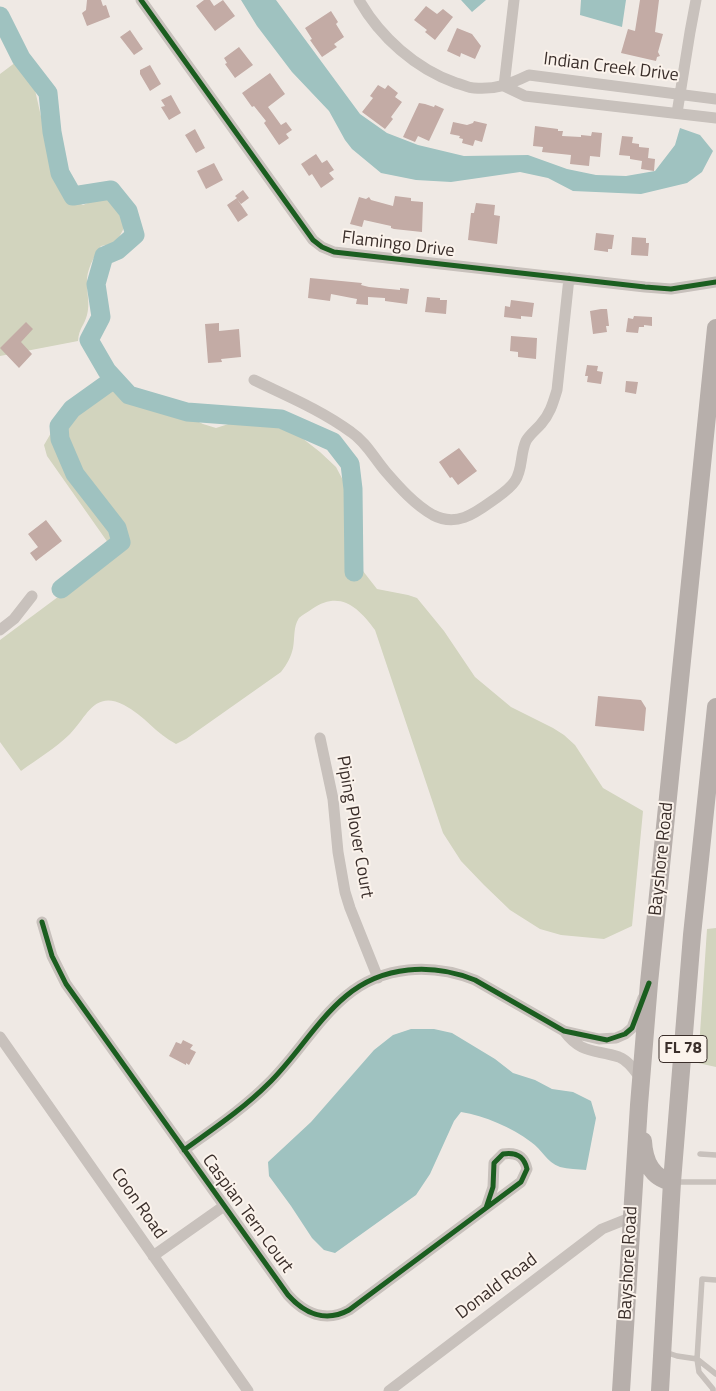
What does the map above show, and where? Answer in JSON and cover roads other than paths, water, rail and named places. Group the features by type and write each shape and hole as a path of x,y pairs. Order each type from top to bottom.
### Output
{"main road":[{"name":"Bayshore Road","path":"621,1391 649,983 714,378 716,328"},
{"name":"FL 78","path":"660,1391 672,1182 692,935 714,748 716,707"},
{"path":"641,1084 644,1109 643,1143 645,1158 650,1169 657,1177 672,1182"}],"street":[{"name":"Flamingo Drive","path":"141,0 313,240 322,248 334,252 671,289 716,282"},
{"name":"Indian Creek Drive","path":"359,0 370,18 386,37 406,55 450,80 473,88 504,86 529,75 716,99"},
{"path":"504,86 514,0"},
{"path":"677,113 696,0"},
{"name":"Indian Creek Drive","path":"504,86 525,96 716,118"},
{"path":"254,380 315,410 352,432 362,441 385,471 417,502 434,515 457,520 471,516 507,490 514,482 520,471 526,441 547,417 552,407 557,390 569,278"},
{"path":"0,630 14,619 32,596"},
{"name":"Piping Plover Court","path":"320,738 333,799 338,852 345,892 378,978"},
{"name":"Caspian Tern Court","path":"42,922 52,956 66,984 288,1295 306,1312 332,1316 348,1310 486,1208 521,1182 527,1169 526,1164 514,1152 504,1154 494,1163 493,1187 486,1208"},
{"path":"184,1150 231,1116 269,1084 332,1009 347,995 378,978 409,970 426,968 464,976 475,980 564,1031 607,1040 625,1034 632,1028 649,983"},
{"path":"564,1031 579,1046 590,1051 619,1057 625,1061 641,1084"},
{"name":"Coon Road","path":"0,1038 248,1391"},
{"name":"Caspian Tern Court","path":"153,1256 224,1206"},
{"name":"Donald Road","path":"389,1391 602,1229 632,1217"}],"lane":[{"path":"700,1154 716,1155"},
{"path":"672,1182 716,1182"},
{"path":"714,1390 699,1372 697,1358 702,1279 716,1280"},
{"path":"662,1351 677,1356 697,1358 716,1374"}],"water":[{"path":"241,0 276,0 360,114 387,133 418,145 464,156 528,155 567,169 596,175 626,176 655,171 675,145 680,128 700,135 713,151 702,172 687,183 641,194 573,191 548,178 520,172 451,182 416,180 381,173 352,149 329,111 292,72 257,26"},
{"path":"461,0 486,0 472,12"},
{"path":"581,0 626,0 622,27 580,15"},
{"path":"411,1029 434,1029 452,1033 495,1059 513,1073 535,1080 552,1089 573,1092 591,1101 596,1118 586,1170 563,1168 555,1165 535,1145 515,1132 488,1119 461,1112 454,1121 430,1174 416,1195 335,1253 324,1250 312,1238 269,1176 268,1162 311,1122 374,1050 393,1035"}],"waterway":[{"path":"0,16 21,58 48,93 52,132 60,173 73,196 111,190 128,211 135,235 118,250 104,256 96,284 101,317 89,340 107,371 129,395 187,412 281,419 333,442 350,464 353,489 354,572"},
{"path":"61,589 121,542 117,528 75,474 60,439 59,426 72,409 114,379"}]}
